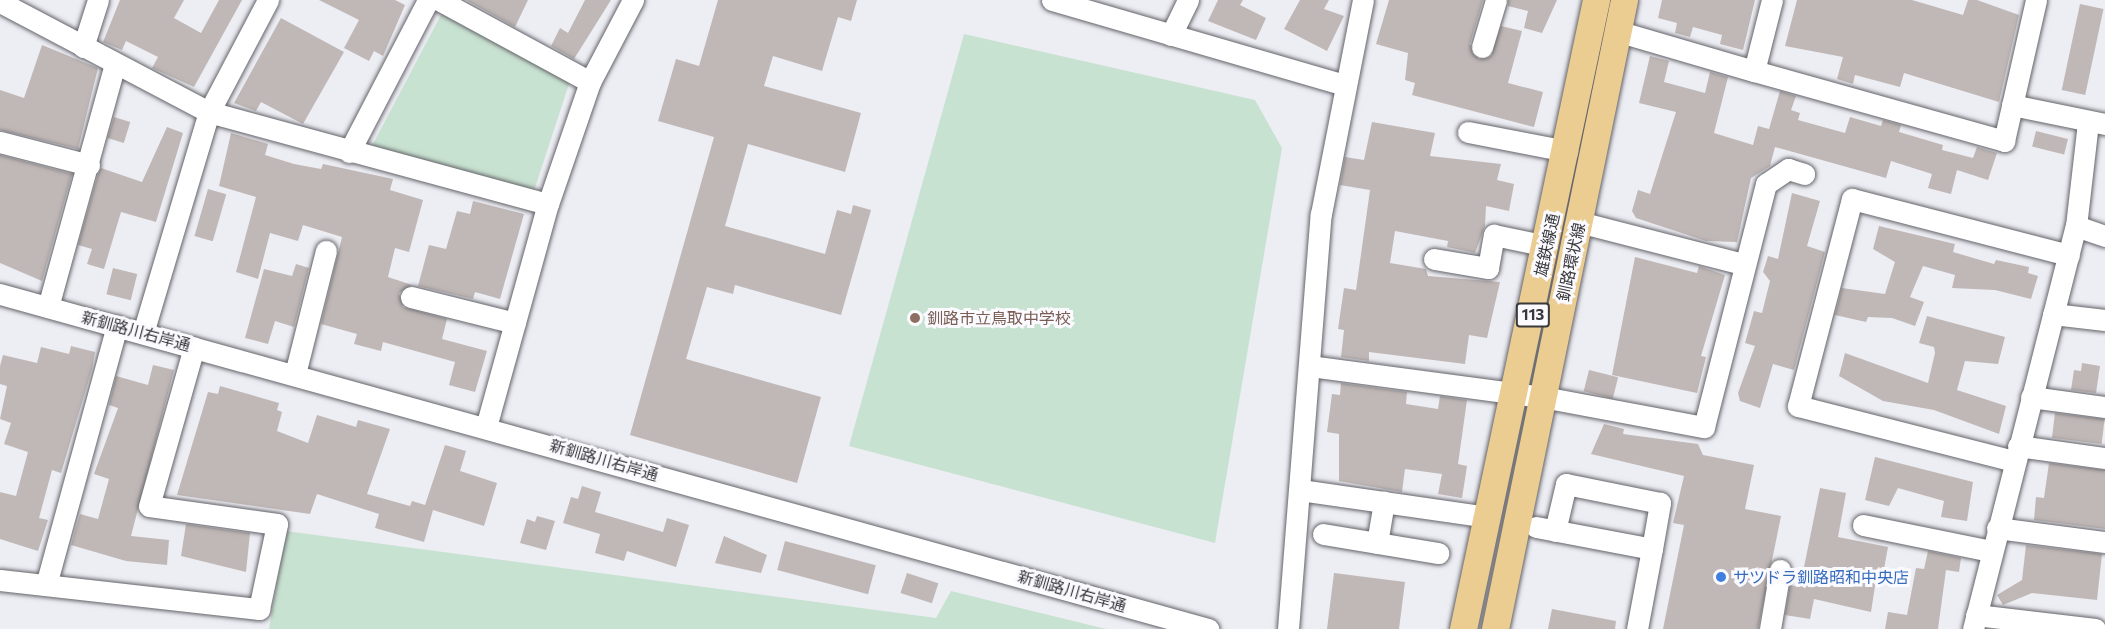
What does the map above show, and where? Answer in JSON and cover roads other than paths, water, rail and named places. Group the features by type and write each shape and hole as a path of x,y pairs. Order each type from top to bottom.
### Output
{"main road":[{"name":"雄鉄線通","path":"1462,629 1516,394 1596,0"},
{"name":"釧路環状線","path":"1495,629 1624,0"}],"street":[{"path":"83,47 98,0"},
{"path":"143,333 208,112 268,0"},
{"path":"349,152 428,0"},
{"path":"440,0 590,82"},
{"path":"486,427 548,204 590,82 633,0"},
{"path":"1052,0 1342,84"},
{"path":"1172,35 1188,0"},
{"path":"1288,629 1321,214 1342,84 1363,0"},
{"path":"1482,47 1496,0"},
{"path":"1754,70 1772,0"},
{"path":"1617,31 2004,141 2036,0"},
{"path":"0,2 208,112 548,204"},
{"path":"48,307 115,64"},
{"path":"2012,105 2097,123 2076,226 1974,622 2096,629"},
{"path":"1468,132 1566,151"},
{"path":"0,142 89,165"},
{"path":"1310,366 1543,397 1704,427 1743,264 1766,184 1788,169 1804,174"},
{"path":"2068,255 1852,199 1798,406 2016,454 2105,458"},
{"path":"1579,222 1743,264"},
{"path":"2076,226 2105,236"},
{"path":"1434,259 1488,268 1494,235 1547,246"},
{"path":"296,374 326,251"},
{"name":"新釧路川右岸通","path":"0,294 296,374 1208,629"},
{"path":"411,297 515,323"},
{"path":"2053,314 2105,321"},
{"path":"46,585 117,326"},
{"path":"0,580 259,609 277,524 149,506 194,347"},
{"path":"2031,397 2105,408"},
{"path":"1637,629 1652,549 1660,503 1566,484 1546,529 1652,549"},
{"path":"1300,490 1487,517"},
{"path":"1377,543 1384,502"},
{"path":"1863,525 1991,552"},
{"path":"1997,528 2105,542"},
{"path":"1323,534 1438,553"},
{"path":"1770,629 1780,570"}],"place":[{"name":"釧路市立鳥取中学校","path":"915,318"},
{"name":"サツドラ釧路昭和中央店","path":"1721,577"}]}
